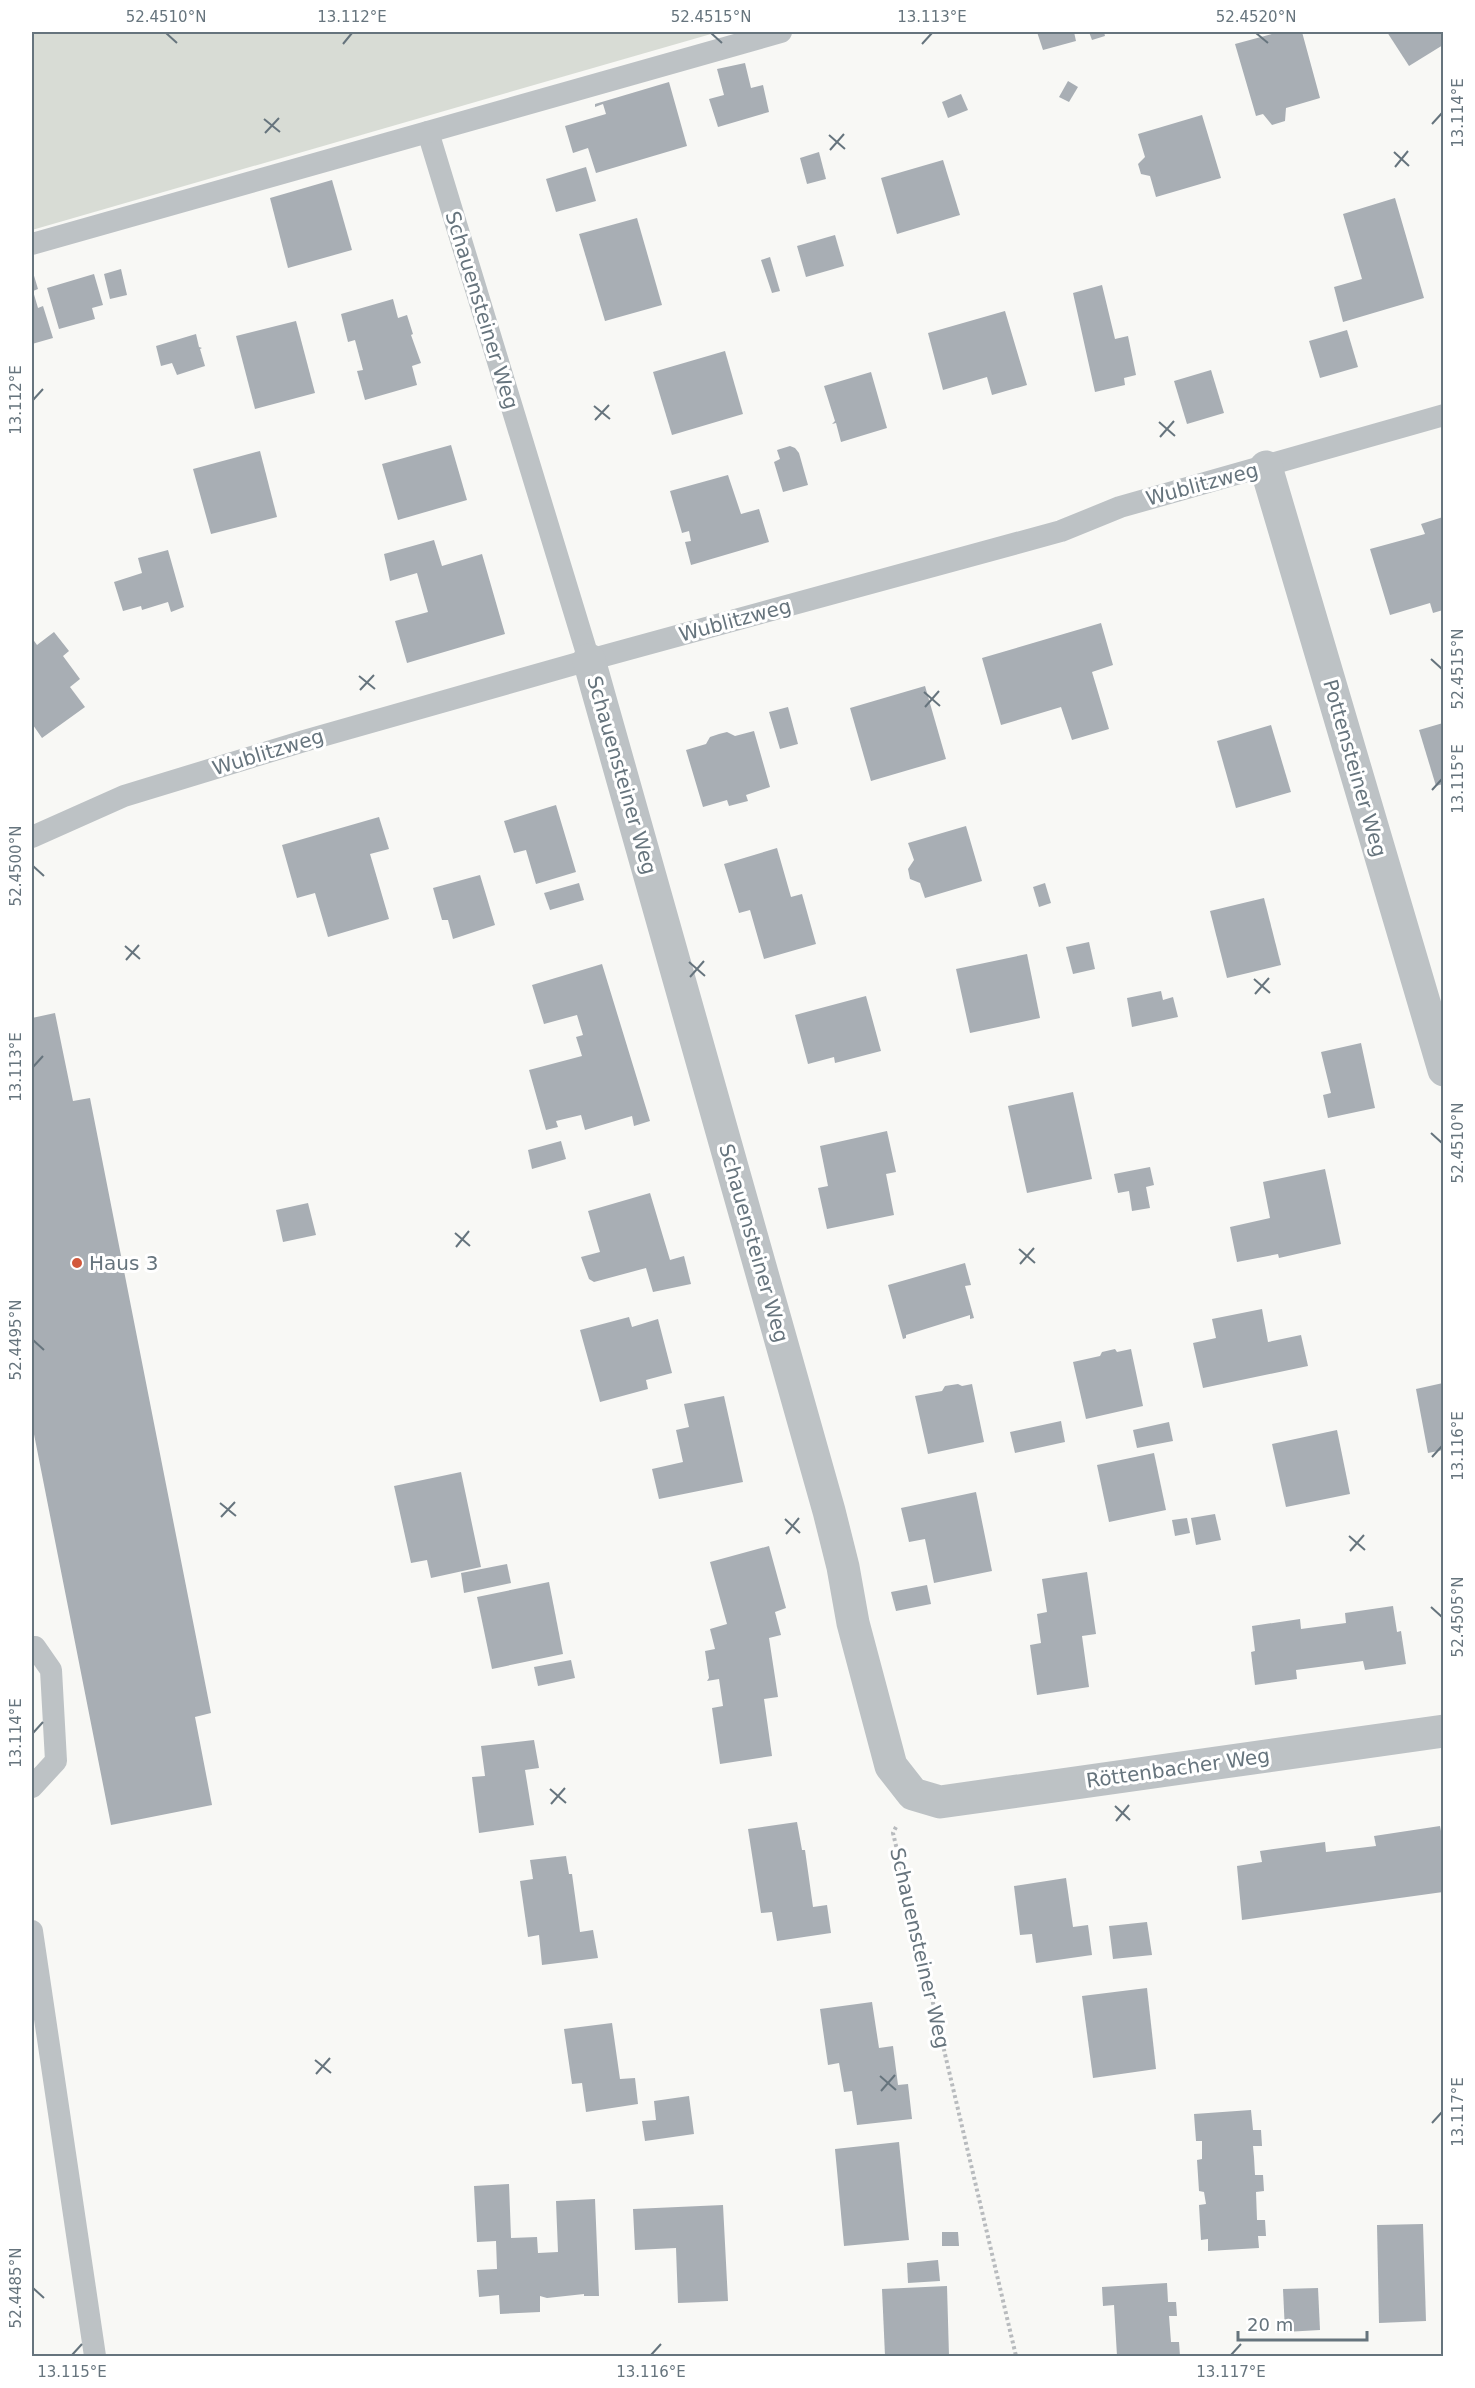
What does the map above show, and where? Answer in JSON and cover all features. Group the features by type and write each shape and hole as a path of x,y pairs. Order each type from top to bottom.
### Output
{"street":[{"name":"Pottensteiner Weg","path":"1266,466 1443,1070"},
{"name":"Schauensteiner Weg","path":"589,660 830,1511 853,1623 891,1766 913,1794"},
{"name":"Röttenbacher Weg","path":"913,1794 940,1802 1443,1731"}],"lane":[{"path":"32,244 781,32"},
{"name":"Schauensteiner Weg","path":"428,132 589,660"},
{"name":"Wublitzweg","path":"32,837 124,796 304,741 589,660 1061,531 1120,507 1443,415"},
{"path":"32,1647 35,1647 51,1670 56,1761 32,1787"},
{"path":"32,1931 95,2356"}],"path":[{"name":"Schauensteiner Weg","path":"913,1794 893,1833 1016,2356"}],"shaded area":[{"path":"32,32 718,32 32,230"}],"building":[{"path":"1037,32 1074,32 1076,41 1043,50"},
{"path":"1089,32 1104,32 1105,36 1092,40"},
{"path":"1279,32 1302,32 1320,98 1286,108 1285,121 1272,125 1263,114 1256,116 1235,44"},
{"path":"1387,32 1443,32 1443,45 1409,66"},
{"path":"745,63 751,88 763,85 769,112 718,127 709,99 724,95 717,69"},
{"path":"1068,81 1078,87 1069,102 1059,97"},
{"path":"669,82 687,146 596,173 588,148 573,153 565,126 606,114 603,104 595,107 595,104"},
{"path":"961,94 968,110 948,118 942,102"},
{"path":"1202,115 1221,178 1156,197 1150,176 1141,174 1138,164 1145,157 1138,134"},
{"path":"819,152 826,179 807,184 800,158"},
{"path":"943,160 960,215 897,234 881,178"},
{"path":"586,167 596,201 556,212 546,179"},
{"path":"332,180 352,250 288,268 270,198"},
{"path":"1395,198 1424,298 1343,322 1334,287 1362,279 1343,214"},
{"path":"637,218 662,305 605,321 579,234"},
{"path":"835,235 844,266 806,277 797,246"},
{"path":"770,257 780,291 772,293 761,260"},
{"path":"32,269 38,289 33,291 38,308 43,306 53,338 32,344"},
{"path":"121,269 127,295 110,299 104,274"},
{"path":"94,274 103,305 92,308 95,319 59,329 47,288"},
{"path":"1102,285 1115,339 1128,336 1136,375 1124,378 1125,385 1095,392 1073,293"},
{"path":"393,299 398,318 407,315 413,334 411,335 421,363 412,366 417,385 365,400 357,371 363,370 355,340 348,342 341,314"},
{"path":"1005,311 1027,385 992,395 987,377 943,390 928,333"},
{"path":"296,321 315,393 255,409 236,336"},
{"path":"1347,330 1358,367 1320,378 1309,341"},
{"path":"196,334 199,347 202,348 200,349 205,366 177,375 172,363 161,366 156,346"},
{"path":"725,351 743,414 672,435 653,372"},
{"path":"1211,370 1224,413 1187,424 1174,381"},
{"path":"871,372 887,428 841,442 836,423 832,424 835,421 824,386"},
{"path":"451,445 467,500 398,520 382,464"},
{"path":"790,446 799,453 808,485 783,492 774,462 780,459 777,450"},
{"path":"260,451 277,517 211,534 193,469"},
{"path":"728,475 741,514 759,509 769,542 691,565 685,542 691,541 689,531 682,533 670,491"},
{"path":"1443,517 1443,610 1433,613 1430,603 1390,615 1370,549 1425,534 1421,524"},
{"path":"434,540 442,566 482,554 505,634 407,663 395,621 428,612 417,573 390,581 384,554"},
{"path":"168,550 184,607 171,612 168,602 142,610 141,606 123,611 114,582 142,573 138,558"},
{"path":"1101,623 1113,665 1092,672 1109,729 1072,740 1061,707 1001,725 982,658"},
{"path":"54,632 69,651 63,656 80,679 70,687 85,707 42,738 32,726 32,638 37,645"},
{"path":"925,686 946,759 871,781 850,708"},
{"path":"788,707 798,744 780,749 769,712"},
{"path":"1443,723 1443,784 1436,786 1419,730"},
{"path":"1271,725 1291,792 1236,808 1217,741"},
{"path":"754,731 770,787 746,795 748,801 729,806 727,800 703,807 686,750 706,744 710,737 719,734 727,732 735,736"},
{"path":"556,805 576,872 536,884 526,850 514,853 504,821"},
{"path":"379,817 389,849 370,854 389,919 328,937 315,893 297,898 282,845"},
{"path":"966,826 982,881 925,898 920,883 910,879 908,869 914,860 908,843"},
{"path":"777,848 791,897 802,894 816,944 764,959 750,910 739,913 724,864"},
{"path":"480,875 495,925 453,939 448,920 442,920 433,888"},
{"path":"579,883 584,900 550,910 544,893"},
{"path":"1045,883 1051,903 1039,907 1033,887"},
{"path":"1264,898 1281,965 1227,978 1210,911"},
{"path":"1089,942 1095,969 1073,974 1066,947"},
{"path":"1027,954 1040,1018 970,1033 956,969"},
{"path":"602,964 650,1121 634,1126 632,1116 585,1130 581,1115 556,1121 558,1127 546,1130 529,1070 582,1056 576,1037 583,1035 577,1015 544,1024 532,985"},
{"path":"1161,991 1163,1000 1173,997 1178,1017 1132,1027 1127,998"},
{"path":"866,996 881,1051 835,1063 834,1057 808,1064 795,1015"},
{"name":"Haus 3","path":"55,1013 73,1101 90,1098 211,1713 195,1717 212,1805 111,1825 32,1424 32,1018"},
{"path":"1361,1043 1375,1108 1328,1118 1323,1095 1331,1093 1321,1052"},
{"path":"1073,1092 1092,1179 1027,1193 1008,1106"},
{"path":"887,1131 896,1172 886,1174 894,1215 827,1229 818,1188 828,1186 820,1146"},
{"path":"561,1141 566,1159 532,1169 528,1150"},
{"path":"1150,1167 1154,1185 1146,1187 1150,1208 1132,1211 1129,1191 1118,1193 1114,1174"},
{"path":"1325,1169 1341,1244 1279,1258 1278,1254 1237,1262 1230,1227 1270,1218 1263,1182"},
{"path":"650,1193 670,1260 684,1256 691,1284 653,1292 646,1268 594,1282 589,1279 581,1257 600,1252 588,1211"},
{"path":"308,1203 316,1235 283,1242 276,1210"},
{"path":"965,1263 971,1285 965,1286 974,1318 970,1319 970,1315 906,1335 903,1339 888,1285"},
{"path":"1262,1309 1268,1342 1301,1335 1308,1366 1203,1388 1193,1343 1216,1338 1212,1319"},
{"path":"629,1317 632,1327 658,1319 672,1373 646,1380 648,1389 600,1402 580,1330"},
{"path":"1115,1349 1117,1352 1131,1349 1143,1406 1086,1419 1073,1362 1100,1356 1102,1352"},
{"path":"1443,1383 1443,1450 1428,1453 1416,1389"},
{"path":"958,1384 962,1386 972,1384 984,1442 928,1454 915,1396 942,1391 945,1386"},
{"path":"724,1396 743,1482 659,1499 652,1469 683,1462 676,1430 689,1427 684,1404"},
{"path":"1061,1421 1065,1442 1015,1453 1010,1432"},
{"path":"1169,1422 1173,1441 1137,1448 1133,1430"},
{"path":"1337,1430 1350,1494 1286,1507 1272,1444"},
{"path":"1154,1453 1166,1510 1109,1522 1097,1465"},
{"path":"461,1472 481,1567 431,1578 427,1560 411,1563 394,1486"},
{"path":"976,1492 992,1571 934,1583 925,1539 909,1542 901,1508"},
{"path":"1215,1514 1221,1540 1196,1545 1191,1518"},
{"path":"1187,1518 1190,1533 1175,1536 1172,1520"},
{"path":"769,1546 786,1608 775,1612 781,1635 769,1638 778,1697 764,1699 772,1756 720,1764 712,1708 723,1706 719,1679 707,1681 709,1678 705,1651 715,1649 710,1629 727,1624 710,1562"},
{"path":"507,1564 511,1583 464,1593 461,1573"},
{"path":"1087,1572 1096,1634 1082,1636 1089,1687 1037,1695 1030,1645 1041,1643 1037,1614 1047,1612 1042,1579"},
{"path":"549,1582 563,1654 492,1669 477,1597"},
{"path":"927,1585 931,1604 896,1611 891,1592"},
{"path":"1393,1606 1397,1632 1401,1631 1406,1664 1365,1670 1363,1661 1296,1670 1297,1679 1255,1685 1251,1652 1255,1651 1252,1626 1300,1619 1301,1629 1346,1623 1345,1613"},
{"path":"571,1660 575,1678 538,1686 534,1667"},
{"path":"534,1740 539,1768 525,1770 534,1825 479,1833 472,1777 485,1776 481,1746"},
{"path":"797,1822 802,1850 805,1850 813,1907 827,1905 831,1933 777,1941 772,1912 761,1913 748,1829"},
{"path":"1440,1826 1443,1836 1443,1892 1242,1920 1237,1866 1262,1862 1260,1851 1325,1842 1326,1852 1376,1846 1374,1836"},
{"path":"566,1856 569,1874 572,1874 580,1932 593,1930 598,1958 542,1965 539,1935 528,1937 520,1881 533,1879 530,1860"},
{"path":"1066,1878 1073,1927 1088,1925 1092,1955 1036,1963 1032,1934 1020,1935 1014,1886"},
{"path":"1147,1922 1152,1955 1113,1959 1109,1926"},
{"path":"1147,1988 1156,2069 1093,2078 1082,1996"},
{"path":"872,2002 879,2048 893,2046 898,2085 908,2084 912,2119 857,2125 852,2091 844,2092 839,2063 828,2065 820,2009"},
{"path":"612,2023 620,2079 635,2078 638,2104 586,2112 582,2083 572,2084 564,2029"},
{"path":"689,2096 694,2134 645,2141 642,2121 656,2120 654,2101"},
{"path":"1251,2110 1253,2130 1261,2130 1262,2146 1253,2146 1255,2175 1263,2175 1264,2191 1256,2192 1257,2220 1265,2220 1266,2236 1258,2236 1259,2248 1208,2251 1208,2239 1201,2240 1199,2205 1206,2204 1204,2192 1199,2191 1197,2160 1202,2159 1202,2141 1196,2141 1194,2114"},
{"path":"899,2142 909,2240 844,2246 835,2149"},
{"path":"509,2184 511,2238 537,2237 538,2253 558,2252 556,2201 595,2199 599,2296 584,2296 584,2294 547,2298 540,2296 540,2312 500,2314 499,2295 479,2297 477,2270 497,2269 496,2241 477,2242 474,2186"},
{"path":"723,2205 728,2301 678,2303 676,2248 635,2250 633,2209"},
{"path":"1423,2224 1426,2321 1379,2323 1377,2225"},
{"path":"942,2232 958,2232 959,2246 942,2246"},
{"path":"938,2260 940,2281 908,2283 907,2263"},
{"path":"1167,2283 1168,2302 1176,2302 1177,2316 1169,2316 1171,2342 1179,2342 1180,2356 1117,2356 1114,2305 1103,2306 1102,2287"},
{"path":"947,2286 949,2356 885,2356 882,2289"},
{"path":"1318,2288 1320,2330 1285,2332 1283,2289"}],"place":[{"name":"Haus 3","path":"77,1263"}]}
